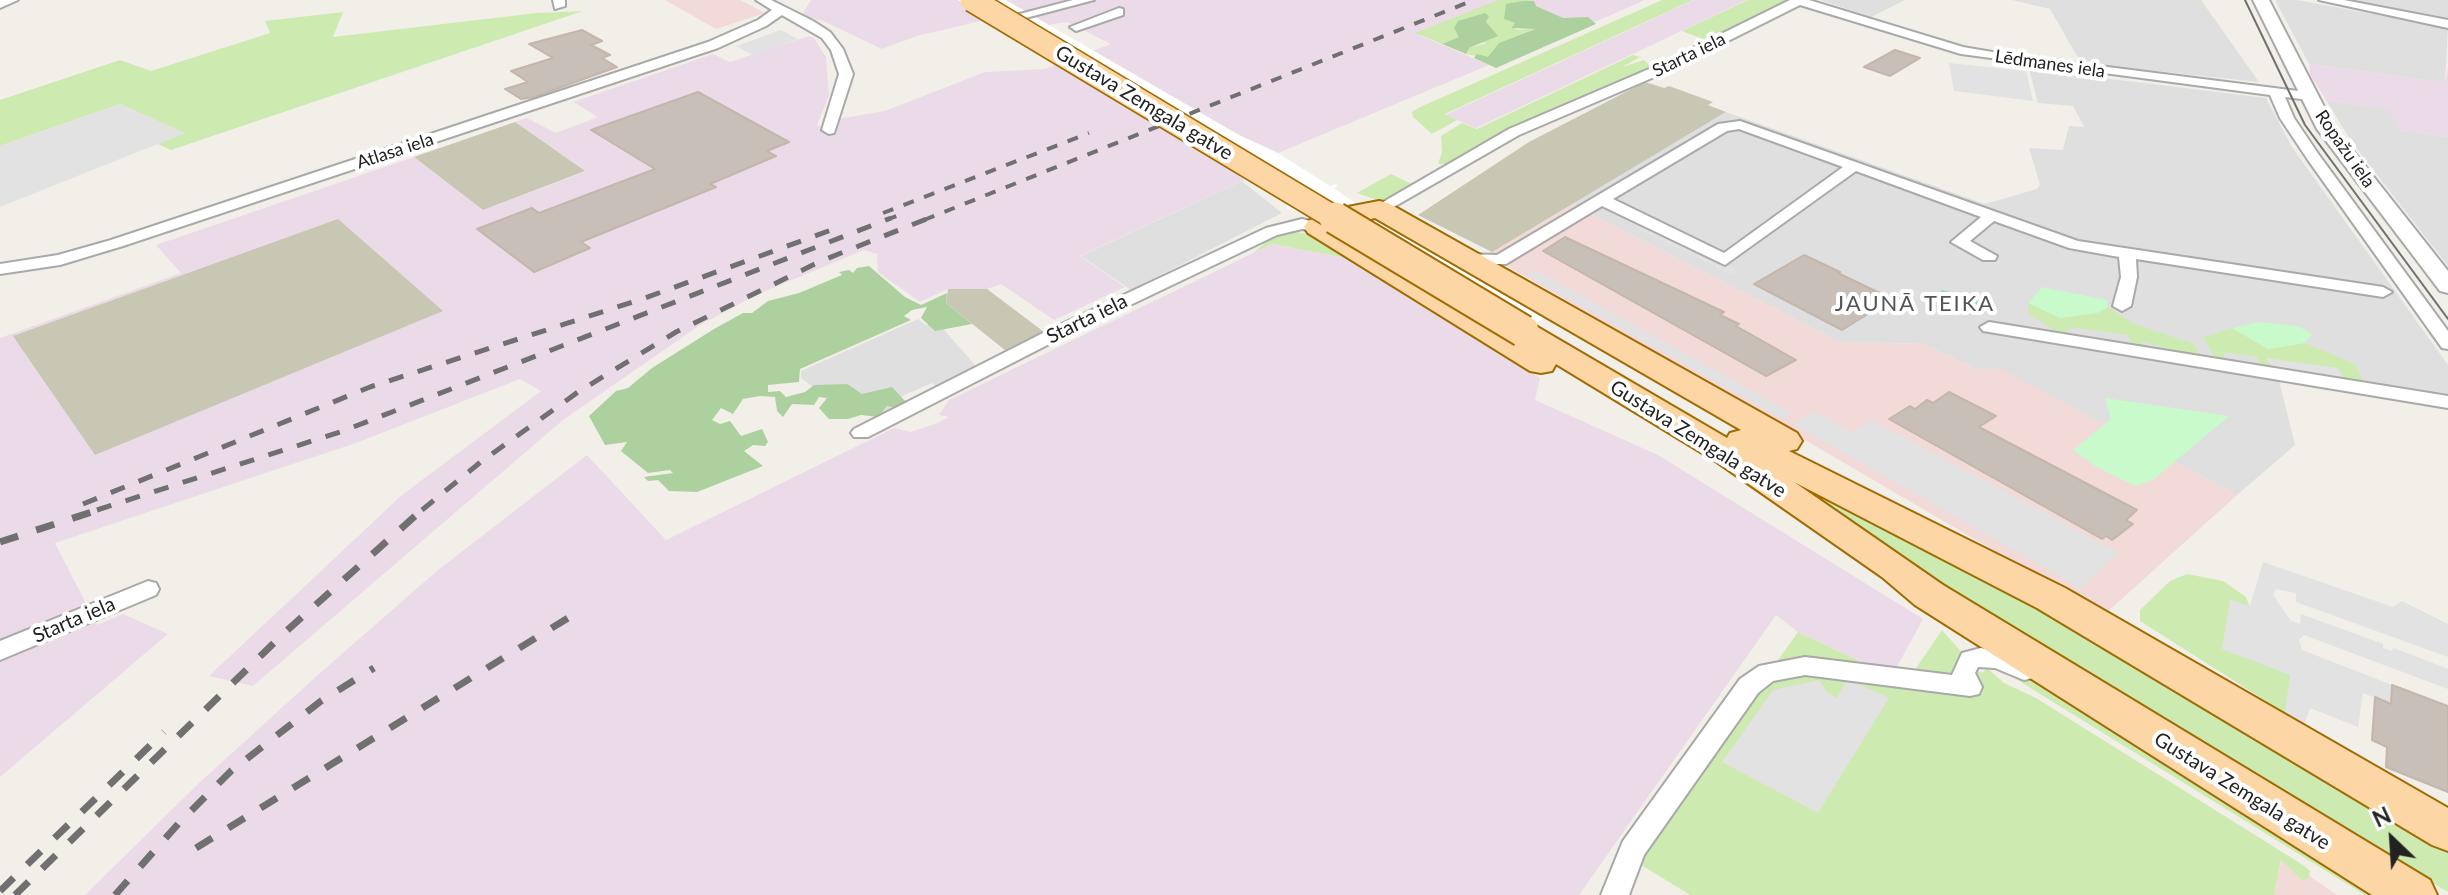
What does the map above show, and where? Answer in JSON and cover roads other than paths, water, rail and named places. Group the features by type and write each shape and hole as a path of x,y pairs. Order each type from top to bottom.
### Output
{"main road":[{"name":"Gustava Zemgala gatve","path":"972,0 1531,326 1745,443 2051,598 2448,831"},
{"name":"Gustava Zemgala gatve","path":"995,10 1531,326 1729,454 1895,568 1929,595 2413,895"},
{"path":"1318,227 1342,216 1379,209 1467,259 1503,270 2051,598"},
{"path":"1318,227 1888,577 1929,595"}],"street":[{"path":"0,3 10,0"},
{"path":"762,0 826,35 837,49 846,74 829,130"},
{"path":"995,10 1088,0"},
{"name":"Ropažu iela","path":"2261,0 2326,129 2448,286"},
{"path":"2325,0 2448,24"},
{"name":"Lēdmanes iela","path":"1797,1 1961,50 2004,58 2309,96"},
{"name":"Starta iela","path":"1379,209 1542,119 1661,69 1797,1"},
{"name":"Atlasa iela","path":"0,269 60,260 117,243 547,101 734,36 782,9"},
{"path":"1076,27 1119,12"},
{"name":"Ropažu iela","path":"2275,91 2287,118 2313,157 2448,344"},
{"path":"1503,270 1600,199 1730,125 1740,125 2064,242 2383,292"},
{"path":"1431,163 1446,171"},
{"path":"1600,199 1725,260 1852,167"},
{"path":"1989,256 1959,242 1991,216"},
{"name":"Starta iela","path":"861,433 1055,334 1272,231 1302,224 1318,227"},
{"path":"2122,306 2129,277 2127,254"},
{"path":"1989,327 2448,402"},
{"name":"Starta iela","path":"0,651 148,589"},
{"path":"1615,895 1633,849 1749,686 1767,673 1805,666 1970,687 1963,673 1970,659 1999,659 2085,710 2141,729"}],"tram line":[{"path":"2245,0 2305,125 2448,319"}],"railway":[{"path":"929,218 1474,0"},
{"path":"883,213 1089,133"},
{"path":"886,220 899,215"},
{"path":"97,510 343,431 891,218"},
{"path":"422,510 482,461 578,392 676,332 821,261 929,218"},
{"path":"924,220 929,218"},
{"path":"83,504 370,387 645,298 834,229"},
{"path":"0,542 104,508"},
{"path":"15,895 283,634 424,508"},
{"path":"196,848 576,613"},
{"path":"115,895 179,823 231,771 321,701 374,668"},
{"path":"0,891 164,732"}],"district":[{"name":"JAUNĀ TEIKA","path":"1915,304"}]}
